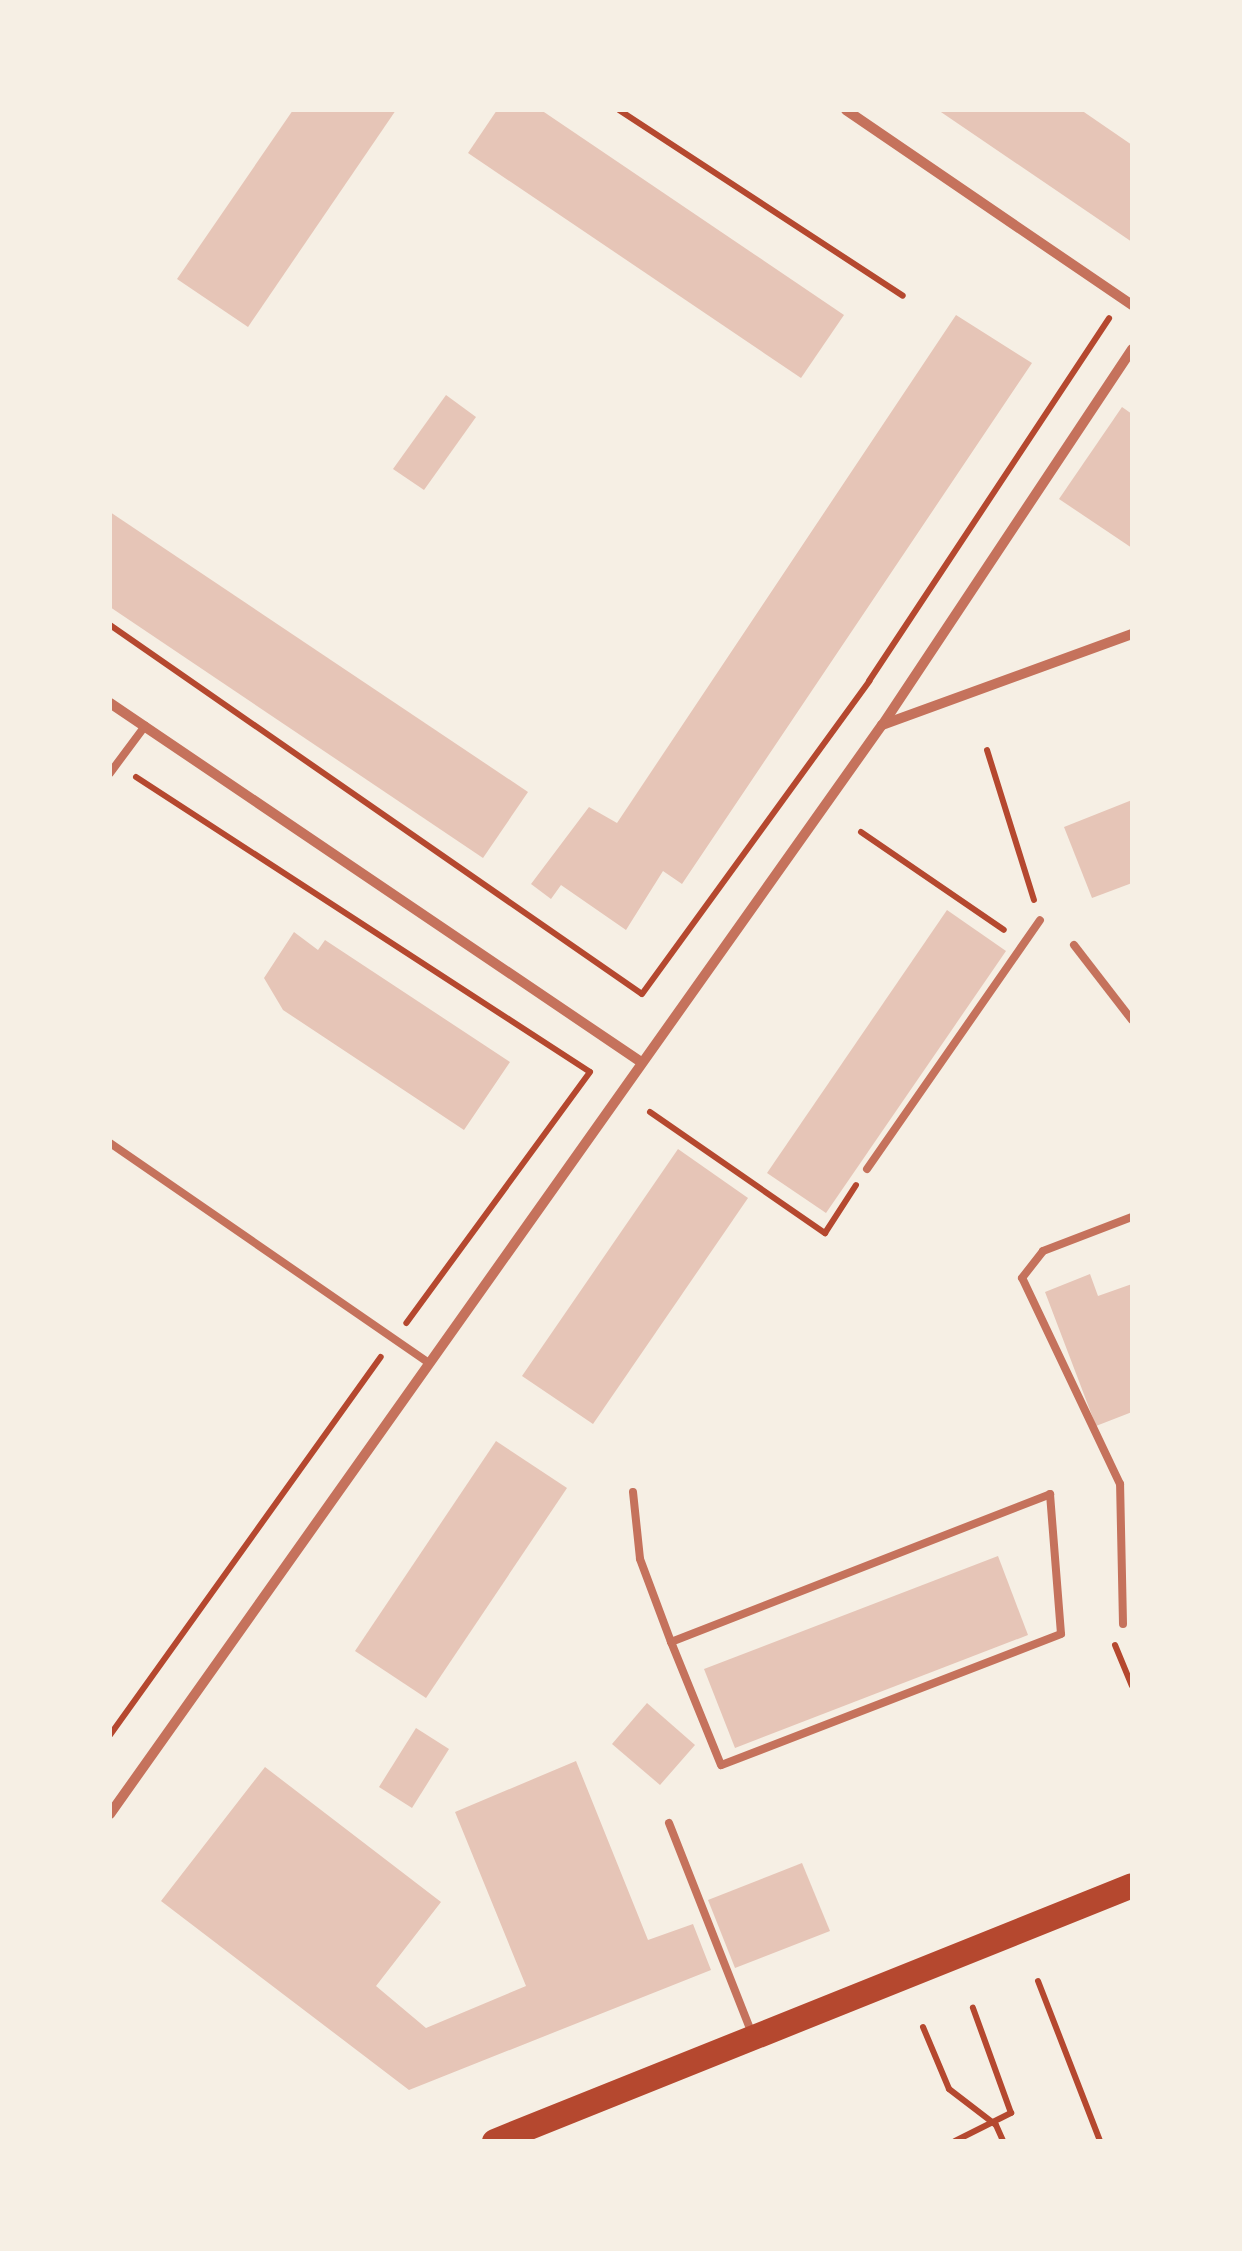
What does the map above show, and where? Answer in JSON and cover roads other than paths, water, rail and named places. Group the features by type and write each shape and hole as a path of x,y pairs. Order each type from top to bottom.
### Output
{"main road":[{"path":"494,2141 752,2034 1132,1885"}],"street":[{"path":"846,110 1127,301"},
{"path":"110,1814 638,1060 882,725 1132,350"},
{"path":"882,725 1132,634"},
{"path":"110,703 638,1060"}],"lane":[{"path":"110,774 145,726"},
{"path":"867,1169 1040,920"},
{"path":"1074,945 1132,1020"},
{"path":"110,1143 426,1361"},
{"path":"1123,1624 1120,1484 1022,1278 1043,1250 1132,1217"},
{"path":"634,1492 640,1559 671,1642 721,1765 1062,1634 1050,1494 671,1642"},
{"path":"669,1823 752,2034"}]}
